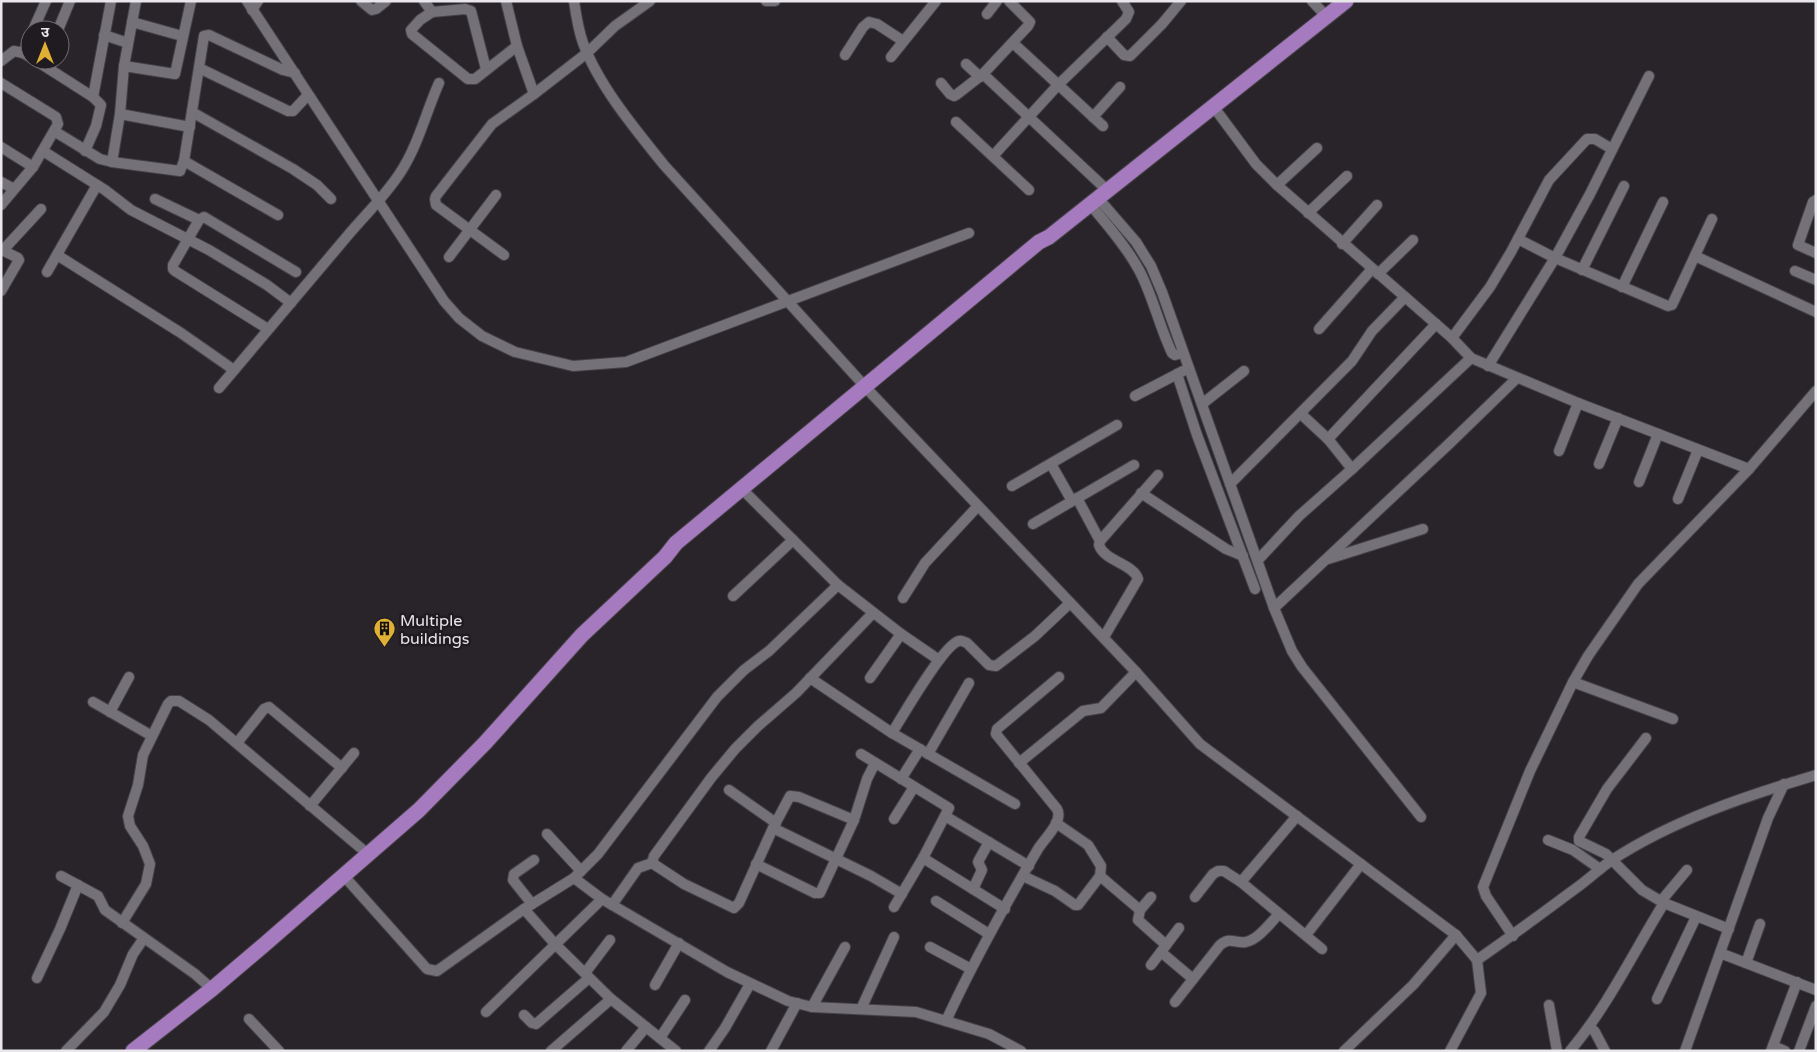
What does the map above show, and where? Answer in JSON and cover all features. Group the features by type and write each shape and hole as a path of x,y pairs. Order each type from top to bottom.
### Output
{"highway":[{"path":"665,557 675,553 747,494 1039,242 1050,237 1346,1"},
{"path":"134,1051 212,989 369,855 442,788 582,635 665,557 676,543 868,389"}],"street":[{"path":"37,20 46,1"},
{"path":"62,20 70,1"},
{"path":"93,97 111,1"},
{"path":"112,162 120,114 124,66 136,1"},
{"path":"124,66 175,74 191,1"},
{"path":"361,1 372,10 380,3"},
{"path":"424,1 432,12"},
{"path":"506,1 517,46 534,94"},
{"path":"574,1 578,26 588,53 600,76 659,159 868,389 1104,637 1200,744 1456,935 1477,960 1481,993 1450,1051"},
{"path":"504,255 436,205 434,200 436,196 488,128 500,117 588,53 615,26 650,1"},
{"path":"766,1 775,1"},
{"path":"891,57 936,1"},
{"path":"987,14 997,1"},
{"path":"942,83 950,94 954,96 981,76 1013,43 1030,22 1009,1"},
{"path":"993,156 1058,85 1128,16 1128,8 1122,1"},
{"path":"1108,37 1124,55 1130,56 1181,1"},
{"path":"1312,1 1326,17"},
{"path":"252,4 308,95 444,301 459,318 482,336 516,352 573,366 626,362 786,300 968,233"},
{"path":"486,69 471,11 465,9 432,12 425,15 411,30 415,37 468,79 475,79 517,46"},
{"path":"132,22 182,36"},
{"path":"845,55 863,27 869,22 878,24 903,41"},
{"path":"54,131 85,151 112,162 178,172 182,170 184,161 203,38 206,34 283,70 295,73"},
{"path":"104,35 128,43"},
{"path":"1013,43 1103,126"},
{"path":"1,62 14,52 20,53"},
{"path":"966,64 1029,118 1136,242 1151,266 1162,292 1274,608 1292,651 1341,718 1421,817"},
{"path":"198,68 288,112 293,111 308,95"},
{"path":"53,70 99,102 100,110 96,126 85,151"},
{"path":"1488,366 1555,258 1649,76"},
{"path":"1,83 56,117 58,124 33,167 1,205"},
{"path":"219,388 392,185 409,158 439,83"},
{"path":"1093,117 1120,87"},
{"path":"1213,106 1256,164 1277,185 1342,244 1452,338 1471,358 1578,403 1749,469"},
{"path":"192,112 293,169 317,185 331,199"},
{"path":"120,114 190,127"},
{"path":"956,122 1029,190"},
{"path":"1452,338 1490,287 1549,180 1587,139 1595,139 1612,150"},
{"path":"1,147 33,167"},
{"path":"1277,185 1317,148"},
{"path":"43,151 97,185 131,210 188,238 267,285 291,303"},
{"path":"184,161 278,215"},
{"path":"1308,213 1347,176"},
{"path":"1,182 14,189"},
{"path":"47,272 97,185"},
{"path":"1582,270 1624,186"},
{"path":"449,257 496,195"},
{"path":"155,199 199,220"},
{"path":"1816,200 1813,202 1798,245 1816,253"},
{"path":"1622,287 1663,202"},
{"path":"1342,244 1377,205"},
{"path":"1,291 19,260 6,252 5,248 40,209"},
{"path":"268,329 173,269 173,265 199,220 206,218 296,272"},
{"path":"1518,238 1555,258 1663,306 1672,305 1712,219"},
{"path":"1319,329 1375,272 1413,240"},
{"path":"57,255 180,333 234,370"},
{"path":"1695,256 1816,312"},
{"path":"1795,271 1816,280"},
{"path":"1230,484 1352,361 1372,331 1405,297"},
{"path":"1328,439 1436,324"},
{"path":"1258,560 1299,516 1471,358"},
{"path":"1135,396 1188,368"},
{"path":"1202,404 1244,371"},
{"path":"1177,374 1256,589"},
{"path":"1274,608 1327,560 1517,378"},
{"path":"1513,936 1486,896 1483,887 1530,771 1573,682 1588,656 1638,584 1749,469 1816,391"},
{"path":"1559,451 1578,403"},
{"path":"1301,414 1328,439 1352,469"},
{"path":"1599,464 1618,418"},
{"path":"1012,486 1117,424"},
{"path":"1639,482 1658,434"},
{"path":"1678,499 1698,450"},
{"path":"1051,464 1100,541 1099,545 1103,552 1135,573 1138,579 1104,637"},
{"path":"1033,524 1134,465"},
{"path":"1100,541 1158,475"},
{"path":"1141,493 1226,549 1243,556"},
{"path":"747,494 838,585 901,634 939,660"},
{"path":"902,598 930,557 978,506"},
{"path":"1327,560 1423,529"},
{"path":"734,596 793,540"},
{"path":"344,876 428,969 437,971 577,875 598,854 717,697 744,670 769,651 838,585"},
{"path":"892,733 939,660 956,642 962,641 967,643 989,665 996,666 1035,636 1070,602"},
{"path":"652,863 654,856 710,778 729,756 758,726 796,693 872,612"},
{"path":"870,678 901,634"},
{"path":"1019,763 1083,711 1101,708 1136,672"},
{"path":"110,712 129,676"},
{"path":"946,1022 989,934 1005,909 1038,848 1059,816 1057,810 996,734 997,729 1059,677"},
{"path":"810,678 892,733 1015,804"},
{"path":"1573,682 1673,719"},
{"path":"901,779 924,752 969,683"},
{"path":"122,923 146,884 150,864 148,854 130,826 128,816 138,785 143,755 168,704 175,700 209,720 369,855"},
{"path":"93,702 152,736"},
{"path":"237,743 264,709 269,707 342,768"},
{"path":"1646,738 1601,798 1578,839 1612,860 1642,890 1662,902 1729,929"},
{"path":"310,806 354,753"},
{"path":"861,754 949,808 894,908"},
{"path":"756,864 817,894 821,890 854,820 867,779 875,763"},
{"path":"1477,960 1513,936 1612,860 1673,827 1716,808 1816,775"},
{"path":"1685,1051 1768,818 1784,784"},
{"path":"894,819 914,787"},
{"path":"729,790 774,825 902,894"},
{"path":"652,863 684,884 734,908 739,903 774,825 788,799 794,795 854,820"},
{"path":"946,816 1029,866"},
{"path":"1241,882 1297,816"},
{"path":"1023,876 1055,891 1075,905 1078,905 1100,876 1101,866 1088,845 1056,823"},
{"path":"547,834 577,875 602,899 750,984 812,1007 916,1012 989,1034 1021,1051"},
{"path":"1548,840 1573,850 1600,868"},
{"path":"972,889 982,870 979,860 989,842"},
{"path":"923,858 1005,909"},
{"path":"534,860 514,874 513,880 528,907 555,944 611,999 676,1051"},
{"path":"612,905 638,868 652,863"},
{"path":"1306,935 1361,864"},
{"path":"1570,1051 1613,992 1662,902 1687,870"},
{"path":"1195,897 1213,874 1218,871 1224,871 1241,882 1322,949"},
{"path":"61,876 98,896 105,910 212,989"},
{"path":"1100,876 1140,910"},
{"path":"37,978 78,885"},
{"path":"1151,897 1140,910 1138,920 1193,979"},
{"path":"486,1012 602,899"},
{"path":"936,901 989,934"},
{"path":"1175,1002 1224,941 1248,942 1256,938 1279,914"},
{"path":"1657,999 1696,917"},
{"path":"1746,962 1760,924"},
{"path":"1151,965 1179,928"},
{"path":"1344,1051 1413,985 1456,935"},
{"path":"861,1009 894,937"},
{"path":"66,1051 104,1012 120,985 133,954 144,938"},
{"path":"524,1015 532,1023 536,1024 587,975 610,940"},
{"path":"654,985 679,943"},
{"path":"812,1007 845,947"},
{"path":"930,947 971,969"},
{"path":"1720,953 1816,990"},
{"path":"1785,1051 1772,1048 1797,982"},
{"path":"709,1051 725,1028 750,984"},
{"path":"551,1051 611,999"},
{"path":"660,1038 685,1000"},
{"path":"771,1051 797,1003"},
{"path":"1549,1005 1557,1051"},
{"path":"1799,1051 1816,1006"},
{"path":"249,1019 278,1050"},
{"path":"1590,1026 1605,1051"},
{"path":"626,1051 646,1027"}],"place":[{"name":"Multiple buildings","path":"384,648"}]}
